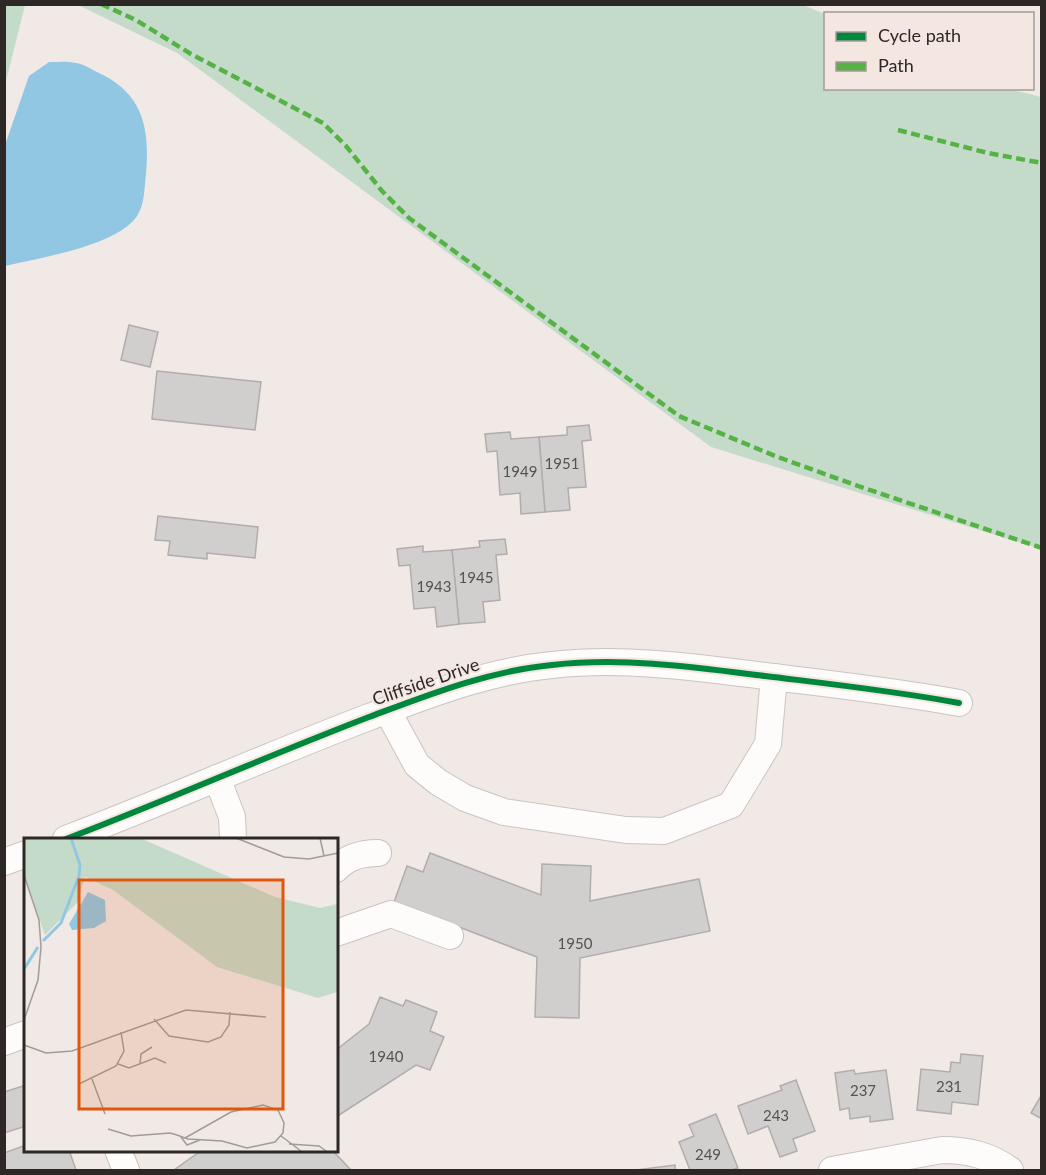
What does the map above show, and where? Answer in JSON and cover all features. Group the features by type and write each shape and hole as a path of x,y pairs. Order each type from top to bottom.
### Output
{"street":[{"name":"Cliffside Drive","path":"68,838 444,689 486,677 551,665 624,661 909,693 959,703"},
{"path":"387,710 417,765 438,782 465,798 504,812 626,830 664,831 731,805 768,744 774,677"},
{"path":"217,778 232,817 233,838"},
{"path":"338,867 343,862 366,853 378,853"},
{"path":"4,862 24,855"},
{"path":"338,932 391,914 450,936"},
{"path":"4,1042 24,1035"},
{"path":"832,1170 942,1150 955,1150 983,1155 1010,1170"},
{"path":"119,1151 126,1170"}],"green space":[{"path":"4,5 25,5 5,85"},
{"path":"78,5 803,5 824,14 824,90 1013,90 1041,97 1041,549 711,447 177,53"}],"water":[{"path":"49,62 73,62 87,67 112,80 134,101 140,113 146,141 147,157 143,199 140,211 133,221 108,238 73,250 5,266 5,145 29,76"}],"building":[{"path":"129,325 158,332 150,367 121,360"},
{"path":"157,371 261,382 255,430 152,419"},
{"path":"589,425 591,440 582,441 586,487 568,488 570,510 545,512 539,437 567,435 567,427"},
{"path":"510,432 511,439 539,437 545,512 521,514 520,493 500,495 497,451 487,452 485,434"},
{"path":"158,516 258,527 255,558 207,553 207,559 168,555 170,541 155,540"},
{"path":"505,539 507,554 496,555 500,600 483,602 485,622 459,624 452,550 480,547 479,541"},
{"path":"423,546 423,552 452,550 459,624 437,627 435,607 414,609 410,565 399,566 397,549"},
{"path":"430,853 541,895 542,864 591,866 590,901 699,879 710,931 580,958 579,1018 535,1017 537,957 394,902 407,866 423,872"},
{"path":"380,997 403,1006 406,1000 437,1012 430,1031 444,1037 430,1070 416,1065 338,1116 338,1048 369,1024"},
{"path":"961,1054 983,1056 978,1105 952,1102 951,1114 917,1110 921,1069 950,1072 951,1062 960,1063"},
{"path":"854,1070 855,1074 886,1070 893,1119 870,1122 870,1116 850,1119 849,1108 840,1110 835,1073"},
{"path":"796,1080 815,1131 793,1139 797,1151 780,1157 768,1126 748,1134 738,1106 782,1090 780,1086"},
{"path":"24,1086 24,1127 4,1133 4,1092"},
{"path":"1042,1094 1042,1119 1031,1113"},
{"path":"716,1114 738,1168 690,1170 679,1142 694,1136 689,1125"},
{"path":"24,1146 24,1151 69,1151 76,1170 4,1170 4,1153"},
{"path":"201,1151 333,1151 351,1170 174,1170"},
{"path":"675,1165 675,1170 636,1170"}],"marked path":[{"path":"101,4 136,20 191,54 323,123 346,146 382,191 409,218 679,416 775,456 1042,548"},
{"path":"898,130 988,153 1042,163"}],"cycle path":[{"path":"69,838 413,700 482,678 528,668 606,662 659,664 862,688 959,703"}]}
